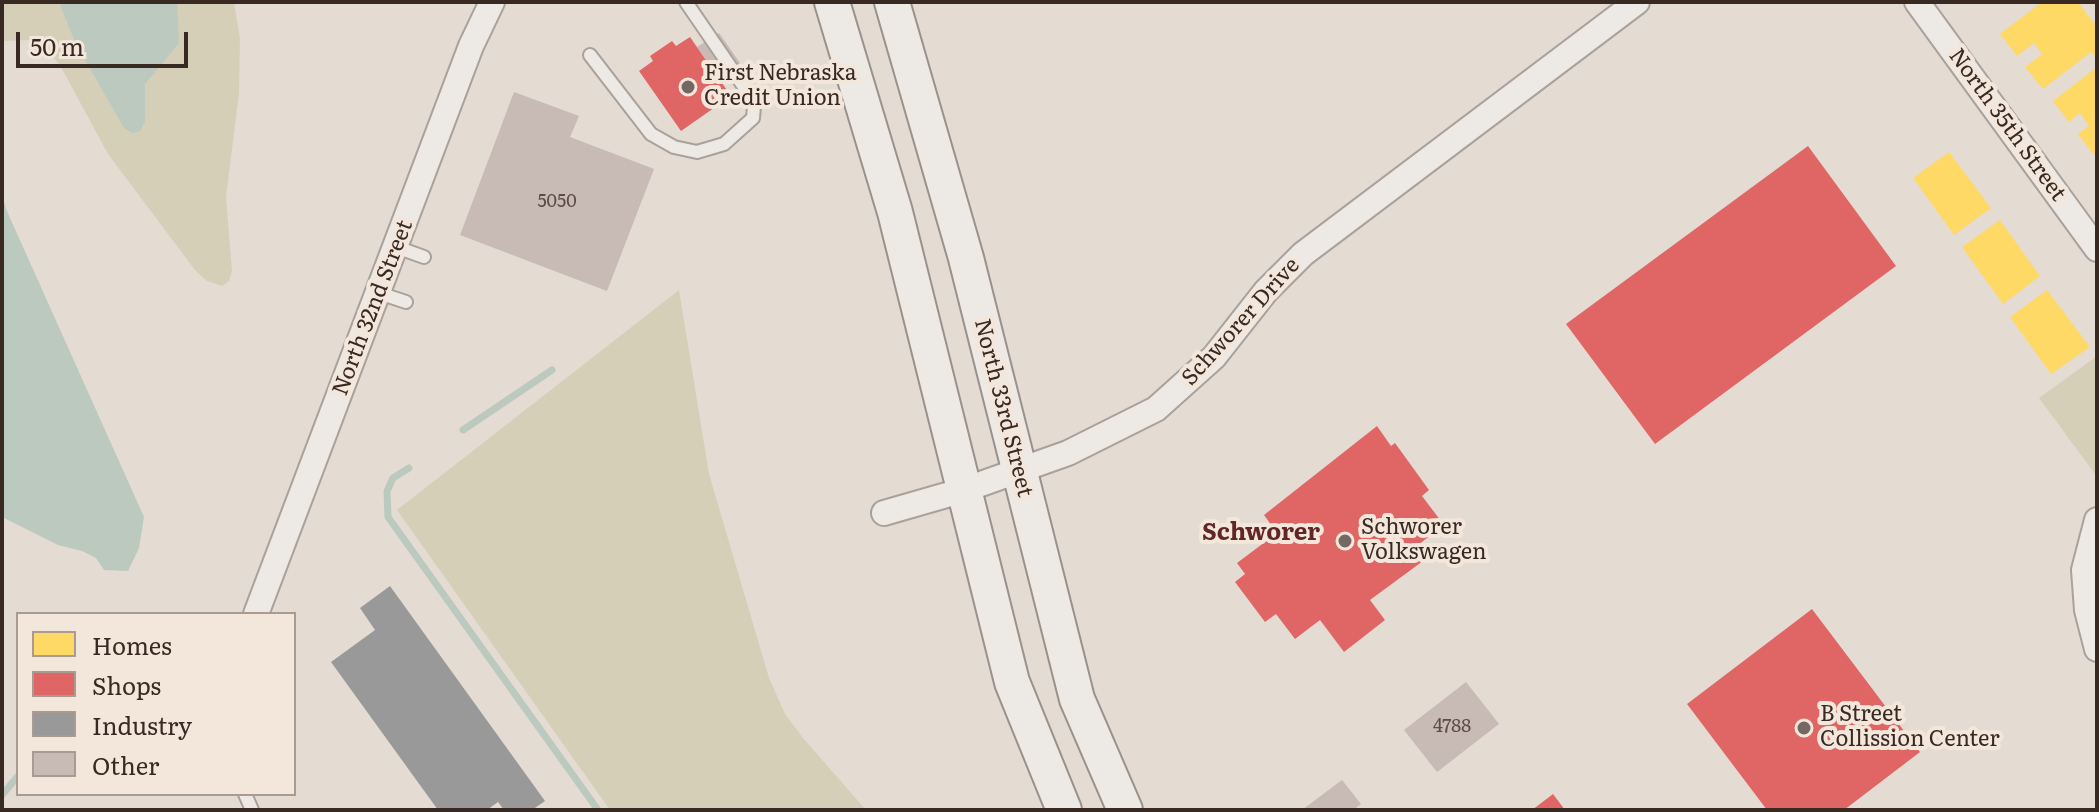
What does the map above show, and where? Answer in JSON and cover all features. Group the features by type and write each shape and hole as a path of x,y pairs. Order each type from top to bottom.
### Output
{"main road":[{"path":"832,2 895,212 1012,682 1064,810"},
{"name":"North 33rd Street","path":"892,2 966,258 1077,699 1125,810"}],"street":[{"name":"North 32nd Street","path":"257,612 471,46 492,2"},
{"name":"Schworer Drive","path":"884,513 1020,471 1117,431 1177,393 1214,357 1266,291 1303,254 1637,2"},
{"name":"North 35th Street","path":"1917,2 2097,249"},
{"path":"2097,520 2084,570 2087,610 2097,649"}],"lane":[{"path":"590,55 651,134 674,147 697,152 724,144 753,118 754,106 686,2"},
{"path":"396,247 424,257"},
{"path":"379,293 406,302"}],"shaded area":[{"path":"2,2 234,2 240,38 239,93 226,197 232,271 229,281 222,286 207,281 195,270 108,154 61,67 46,47 29,40 2,41"},
{"path":"59,2 177,2 179,43 145,84 145,122 140,131 133,133 124,128 75,42"},
{"path":"2,194 144,517 139,548 128,571 104,570 96,558 58,545 2,517"},
{"path":"679,290 709,474 769,678 785,714 866,810 610,810 397,510"},
{"path":"2097,356 2097,468 2095,474 2039,398"}],"building: Homes":[{"path":"2042,2 2078,2 2097,27 2097,53 2094,56 2091,52 2043,89 2025,67 2042,54 2034,43 2017,56 2000,34"},
{"path":"2097,67 2097,151 2093,154 2078,134 2089,126 2080,113 2069,122 2053,101"},
{"path":"1949,152 1991,208 1954,235 1913,178"},
{"path":"2000,220 2040,276 2003,304 1962,247"},
{"path":"2047,290 2090,347 2051,374 2010,317"}],"building: Shops":[{"name":"First Nebraska Credit Union","path":"690,37 731,96 681,131 639,71 653,61 650,56 672,41 676,46"},
{"path":"1808,146 1896,266 1655,444 1566,324"},
{"name":"Schworer Volkswagen","path":"1377,426 1391,446 1395,443 1429,490 1422,496 1444,525 1414,548 1423,561 1370,600 1385,620 1344,652 1320,620 1295,639 1276,614 1265,622 1235,582 1245,574 1237,563 1277,533 1264,515"},
{"name":"B Street Collission Center","path":"1812,609 1920,752 1844,810 1767,810 1687,704"},
{"path":"1553,794 1565,810 1532,810"}],"building: Industry":[{"path":"390,586 545,801 532,810 504,810 498,802 487,810 438,810 331,662 375,630 360,608"}],"building: Other":[{"path":"719,33 740,63 719,78 697,47"},
{"path":"514,92 579,116 570,137 654,169 607,291 460,235"},
{"path":"1466,682 1499,724 1437,772 1404,730"},
{"path":"1342,780 1361,804 1353,810 1302,810"}],"waterway":[{"path":"463,430 552,370"},
{"path":"409,468 393,478 387,491 388,517 598,810"},
{"path":"2,795 16,778"}],"place":[{"name":"First Nebraska Credit Union","path":"688,87"},
{"name":"Schworer Volkswagen","path":"1345,541"},
{"name":"B Street Collission Center","path":"1804,728"}],"district":[{"name":"Schworer","path":"1261,533"}]}
